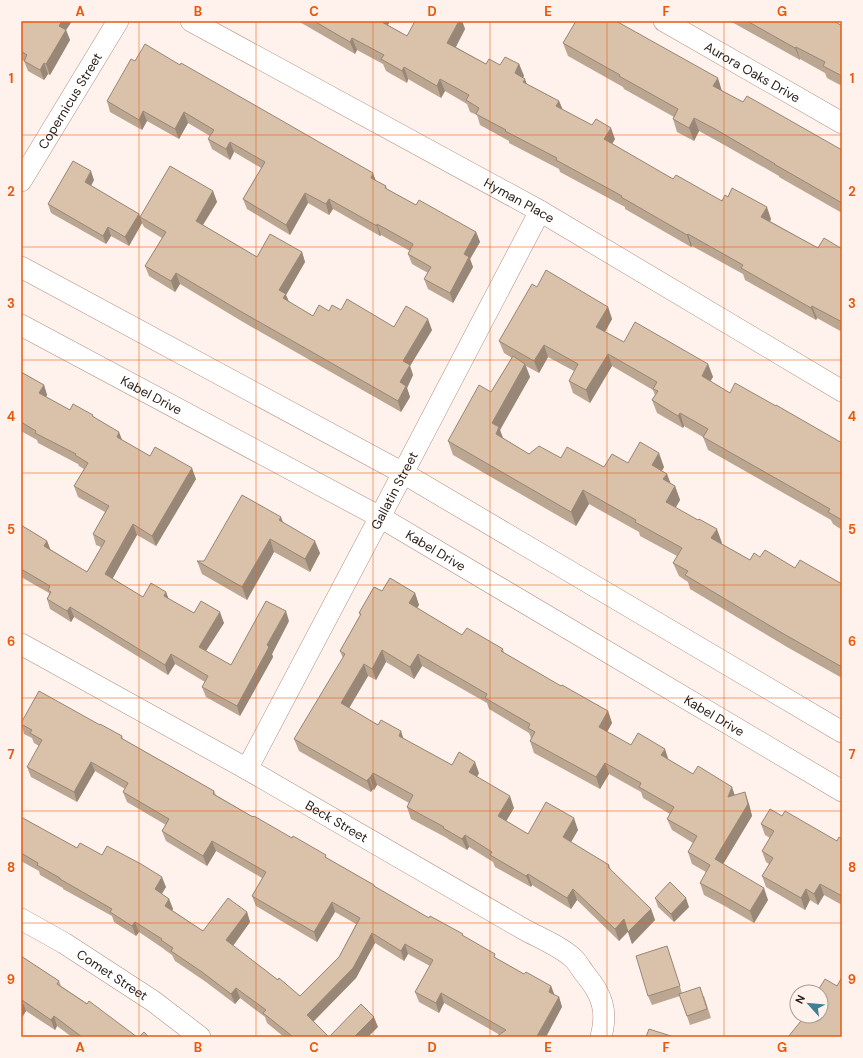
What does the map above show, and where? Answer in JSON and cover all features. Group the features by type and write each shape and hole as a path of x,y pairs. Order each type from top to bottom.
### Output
{"street":[{"name":"Copernicus Street","path":"21,181 118,21"},
{"name":"Hyman Place","path":"191,21 540,212 842,391"},
{"name":"Aurora Oaks Drive","path":"664,21 842,123"},
{"name":"Gallatin Street","path":"247,769 540,212"},
{"path":"21,267 403,473 842,732"},
{"name":"Kabel Drive","path":"21,325 380,517 842,791"},
{"name":"Beck Street","path":"23,651 247,769 573,958 594,985 600,997 604,1014 601,1037"},
{"name":"Comet Street","path":"21,919 64,943 153,1001 200,1037"}],"building":[{"path":"21,21 62,21 59,26 66,30 46,64 44,63 40,70 24,61 27,55 21,51"},
{"path":"314,21 380,21 407,36 415,21 459,21 447,43 486,64 489,59 500,65 505,57 519,64 515,73 525,79 523,82 559,101 556,106 592,125 596,119 611,128 604,139 673,179 676,175 722,201 725,195 728,197 732,188 767,207 761,217 818,248 824,238 842,249 842,322 812,306 811,308 741,268 743,265 688,234 687,235 621,197 622,196 556,160 557,158 476,114 479,108 466,100 469,95 440,79 437,86 404,67 402,71 381,59 384,55 352,38 350,42"},
{"path":"576,21 616,21 718,78 713,86 743,102 747,96 842,150 842,203 694,118 689,128 673,119 678,109 563,43"},
{"path":"747,21 834,21 842,26 842,76 823,66 825,62 796,47 795,48"},
{"path":"145,44 373,173 371,178 386,186 385,188 416,205 419,200 476,232 464,254 469,257 450,293 424,279 431,267 408,254 413,244 329,199 326,204 305,193 286,225 243,199 265,162 230,142 226,149 208,139 214,130 184,112 175,129 143,111 139,120 107,101 131,59 135,61"},
{"path":"73,161 91,171 85,182 139,214 125,237 108,227 103,236 48,204"},
{"path":"170,166 213,191 196,221 257,257 270,234 302,252 279,290 286,294 283,298 313,316 319,305 329,311 332,305 341,310 347,299 394,327 406,306 428,319 403,361 410,365 400,382 406,386 398,401 176,273 171,281 145,266 166,232 140,217"},
{"path":"546,270 608,307 596,327 624,342 635,322 708,364 702,376 730,393 735,383 842,443 842,520 828,512 830,509 703,437 708,429 680,413 678,416 652,400 658,391 653,389 657,382 608,354 586,390 569,381 578,364 544,345 534,361 499,341 532,284 537,287"},
{"path":"513,356 525,364 492,423 499,427 496,434 529,454 539,446 561,458 567,447 604,467 612,454 628,463 640,442 659,453 652,465 667,474 663,479 675,486 666,502 717,529 711,538 750,560 754,553 760,557 765,550 795,568 800,560 842,584 842,667 685,575 688,571 673,563 682,548 635,522 636,520 583,490 571,512 448,441 479,385 491,392"},
{"path":"21,372 44,385 39,393 70,410 73,404 93,415 92,416 119,432 117,437 150,456 155,447 192,468 152,536 133,524 105,574 143,597 151,583 166,592 164,596 194,613 201,601 220,612 199,647 231,665 266,601 286,611 267,645 269,647 237,706 202,687 208,676 171,654 165,665 70,607 67,611 47,599 51,592 48,590 50,586 21,569 21,525 47,541 44,546 87,572 105,541 93,534 109,506 74,486 88,463 75,455 76,454 35,433 36,431 21,422"},
{"path":"242,495 281,517 279,520 315,541 305,559 270,539 242,587 197,561 204,561"},
{"path":"390,578 415,593 409,603 462,635 467,628 503,649 501,651 608,711 599,727 631,745 638,733 665,749 661,755 693,774 698,766 732,787 728,797 745,792 748,804 715,859 764,888 750,911 700,883 710,865 688,852 697,836 667,819 674,807 639,787 641,783 605,763 596,777 530,741 535,732 528,728 530,724 485,698 487,694 418,654 410,667 382,650 372,669 364,664 341,703 378,725 381,720 401,731 399,736 452,765 459,752 475,762 469,772 510,796 498,816 528,834 546,802 574,818 563,837 609,865 608,867 651,909 628,932 624,919 615,929 573,889 567,898 528,874 526,876 490,855 492,852 465,835 462,839 443,828 444,827 407,807 413,795 373,773 367,781 294,739 345,654 340,651 374,587 382,591"},
{"path":"39,691 122,736 121,738 214,791 213,794 292,838 293,836 326,855 325,857 429,918 430,916 463,934 462,935 495,954 494,957 524,974 526,972 551,986 549,992 559,997 537,1036 539,1037 496,1037 506,1030 441,993 436,1003 415,992 433,960 405,944 401,951 372,933 353,968 307,1015 329,1037 291,1037 292,1036 263,1013 266,1010 236,988 231,994 171,951 173,948 161,940 162,939 135,922 132,926 110,912 112,909 37,865 38,863 21,853 21,817 77,848 80,843 102,855 107,846 162,877 155,889 169,899 165,906 203,931 228,898 247,912 226,940 278,980 279,978 300,996 339,957 360,918 332,902 314,932 252,896 266,872 212,841 203,856 162,831 169,819 123,792 128,783 91,762 74,792 27,767 42,740 30,733 32,730 21,723"},
{"path":"770,809 782,816 785,811 837,841 839,837 842,839 842,896 820,884 814,894 806,889 801,898 762,876 773,858 762,851 774,831 761,824"},
{"path":"670,882 686,898 671,914 655,898"},
{"path":"667,946 680,986 648,996 636,956"},
{"path":"21,956 59,981 57,984 87,1004 89,1001 137,1037 82,1037 54,1016 51,1020 22,1000 21,1003"},
{"path":"842,977 842,1037 788,1037 799,1024 829,1024 829,984 822,984 825,979 837,986"},
{"path":"700,987 707,1009 687,1016 679,994"},
{"path":"361,1004 374,1017 354,1037 329,1037"},
{"path":"649,1029 674,1037 646,1037"},
{"path":"144,1032 149,1037 139,1037"}]}
